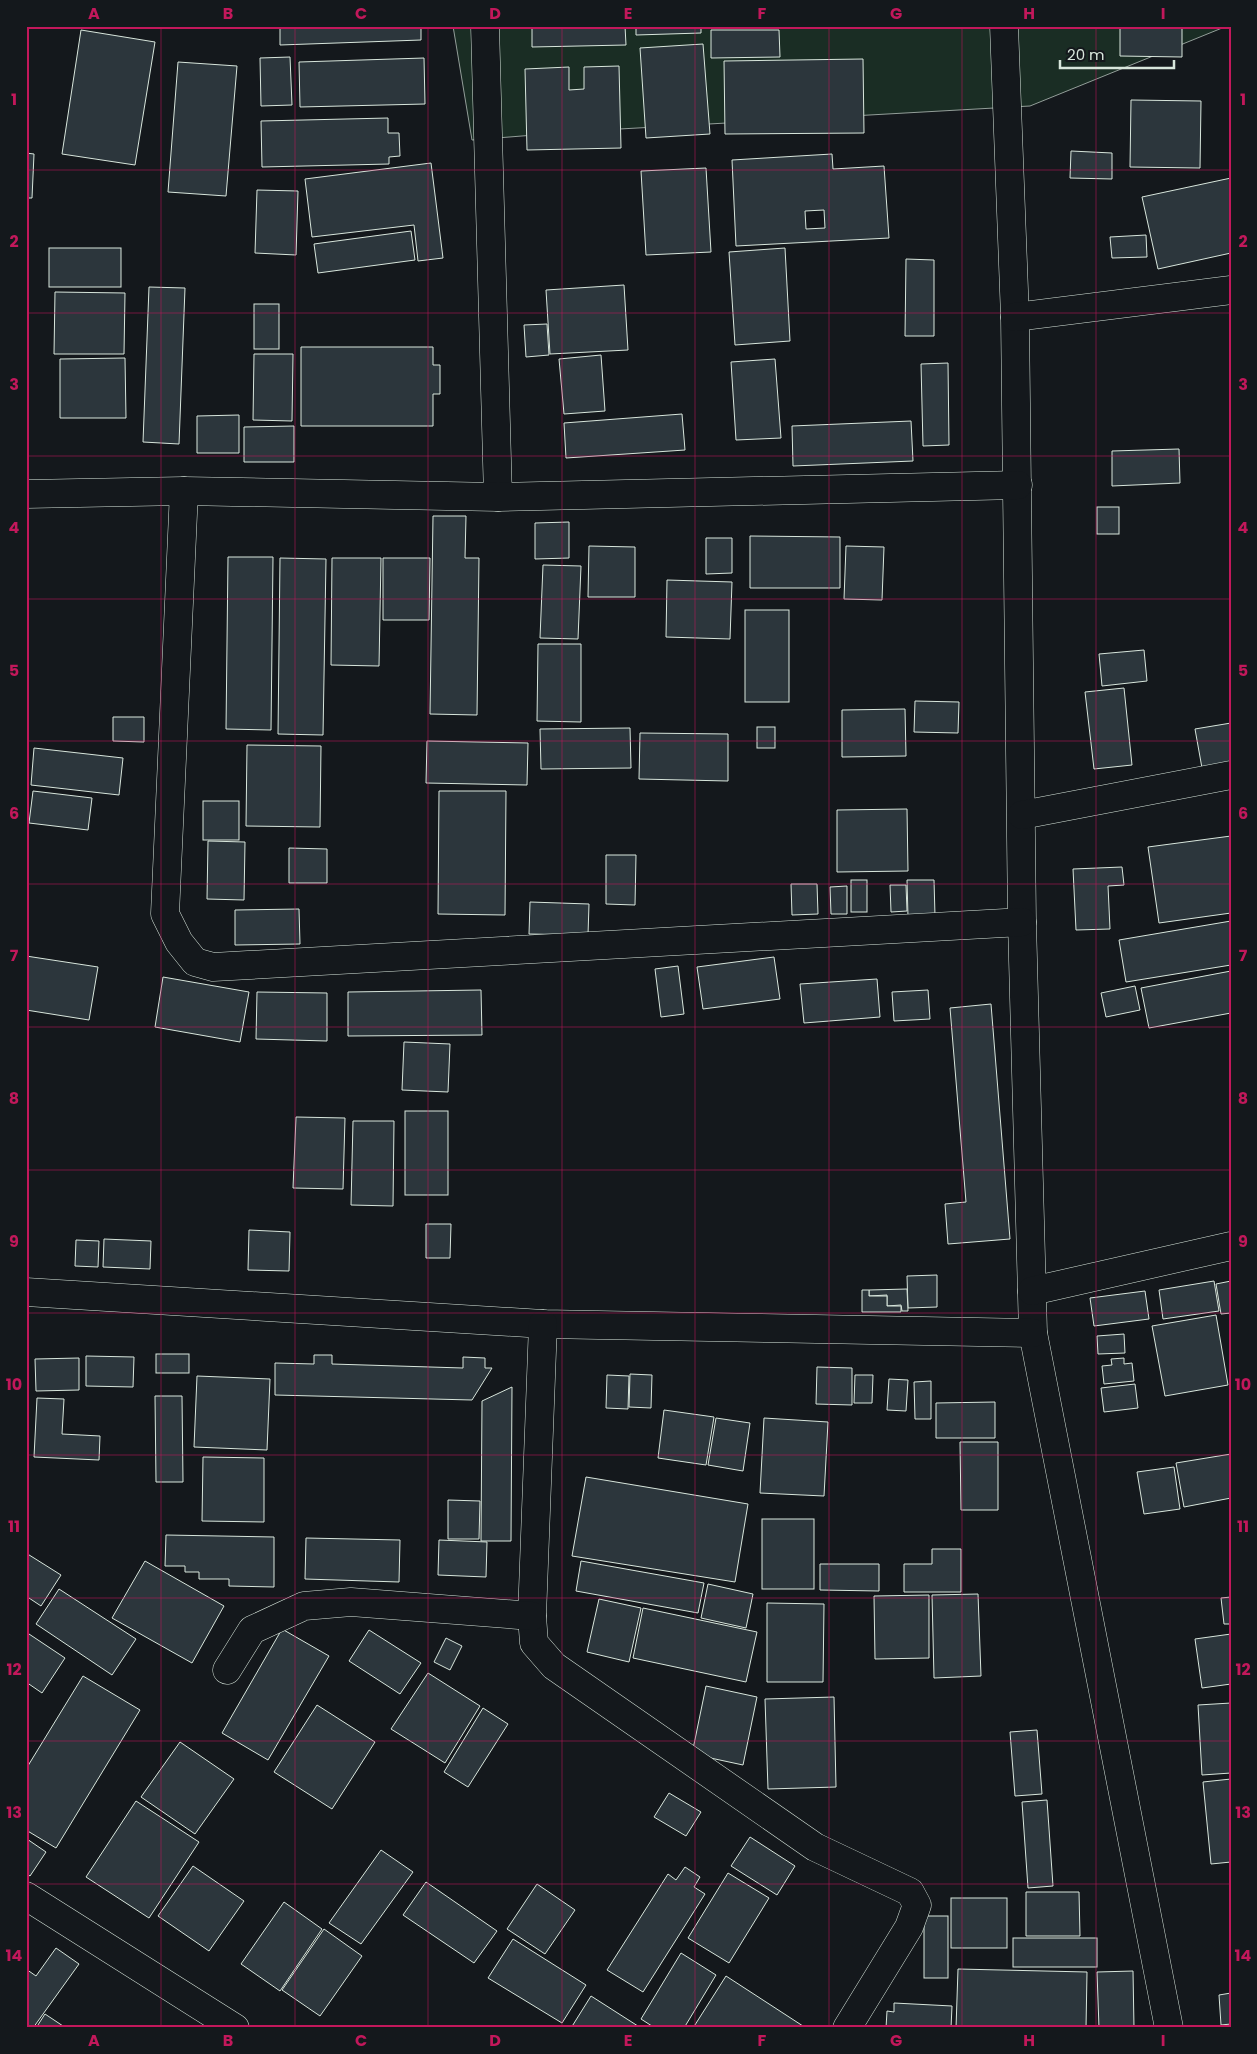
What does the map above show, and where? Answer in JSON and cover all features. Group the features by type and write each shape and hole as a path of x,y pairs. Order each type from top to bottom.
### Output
{"street":[{"path":"485,26 498,497"},
{"path":"1004,26 1015,317 1022,922 1034,1332 1169,2028"},
{"path":"1015,317 1231,290"},
{"path":"26,494 184,491 498,497 1018,485"},
{"path":"184,491 165,914 179,942 195,962 214,967 1022,922"},
{"path":"1022,815 1231,775"},
{"path":"1032,1291 1231,1246"},
{"path":"26,1292 543,1324 1034,1332"},
{"path":"543,1324 532,1616 534,1643 554,1666 815,1847 910,1892 917,1905 909,1927 847,2028"},
{"path":"227,1670 252,1630 304,1606 351,1602 532,1616"},
{"path":"26,1896 235,2028"}],"green space":[{"path":"453,26 1227,26 1030,106 584,131 472,140"}],"building":[{"path":"280,26 421,26 421,40 280,45"},
{"path":"532,26 625,26 626,45 532,47"},
{"path":"636,26 701,26 701,33 636,35"},
{"path":"1120,26 1182,26 1182,57 1120,56"},
{"path":"81,30 155,42 135,165 62,154"},
{"path":"711,30 779,30 780,57 711,58"},
{"path":"703,44 710,134 646,138 640,48"},
{"path":"290,57 292,105 261,106 260,58"},
{"path":"424,58 425,104 300,107 299,62"},
{"path":"863,59 864,133 725,134 724,61"},
{"path":"178,62 237,66 226,196 168,192"},
{"path":"619,66 621,148 527,150 525,69 569,67 569,90 584,89 584,67"},
{"path":"1131,100 1201,101 1200,168 1130,167"},
{"path":"388,118 388,133 399,133 400,156 389,157 389,164 262,167 261,121"},
{"path":"1071,151 1112,153 1112,179 1070,178"},
{"path":"26,153 34,154 32,198 26,198"},
{"path":"832,154 833,169 884,166 889,238 736,246 732,160","holes":["824,210 825,228 806,229 805,211"]},
{"path":"431,163 443,258 418,261 414,225 312,237 305,179"},
{"path":"706,168 711,252 646,255 641,171"},
{"path":"1231,178 1231,253 1158,269 1142,197"},
{"path":"257,190 298,191 296,255 255,253"},
{"path":"411,231 415,260 318,273 314,244"},
{"path":"1146,235 1147,257 1112,258 1110,237"},
{"path":"49,248 121,248 121,287 49,287"},
{"path":"785,248 790,341 735,345 729,252"},
{"path":"906,259 934,260 934,336 905,336"},
{"path":"624,285 628,350 550,354 546,290"},
{"path":"149,287 185,288 179,444 143,442"},
{"path":"55,292 125,293 124,354 54,354"},
{"path":"254,304 279,304 279,349 254,349"},
{"path":"547,324 549,355 526,357 524,325"},
{"path":"301,347 433,347 433,365 440,365 440,394 433,394 433,426 301,426"},
{"path":"254,354 293,354 292,421 253,420"},
{"path":"601,355 605,411 564,414 559,359"},
{"path":"125,358 126,418 60,418 60,359"},
{"path":"775,359 781,438 736,440 731,362"},
{"path":"948,363 949,445 923,446 921,364"},
{"path":"26,414 28,414 27,458 26,458"},
{"path":"682,414 685,450 566,458 564,423"},
{"path":"239,415 239,453 197,453 197,416"},
{"path":"911,421 913,461 793,466 792,426"},
{"path":"294,426 294,462 244,462 244,427"},
{"path":"1179,449 1180,483 1112,486 1112,451"},
{"path":"1097,507 1119,507 1119,534 1097,534"},
{"path":"433,516 466,516 465,558 479,558 477,715 430,714"},
{"path":"569,522 569,558 535,559 535,523"},
{"path":"750,536 840,537 840,588 750,588"},
{"path":"706,538 732,538 732,573 706,574"},
{"path":"589,546 635,547 635,597 588,597"},
{"path":"846,546 884,547 882,600 844,599"},
{"path":"228,557 273,557 271,730 226,729"},
{"path":"280,558 326,559 323,735 278,734"},
{"path":"332,558 381,558 379,666 331,665"},
{"path":"383,558 430,558 429,620 383,620"},
{"path":"543,565 581,566 578,639 540,638"},
{"path":"667,580 732,582 730,639 666,637"},
{"path":"745,610 789,610 789,702 745,702"},
{"path":"538,644 581,644 581,722 537,721"},
{"path":"1144,650 1147,681 1102,686 1099,654"},
{"path":"1124,688 1132,765 1094,769 1085,692"},
{"path":"915,701 959,702 958,733 914,732"},
{"path":"905,709 906,756 842,757 842,710"},
{"path":"113,717 144,717 144,742 113,741"},
{"path":"1231,723 1231,763 1202,768 1195,729"},
{"path":"757,727 775,727 775,748 757,748"},
{"path":"630,728 631,768 541,769 540,729"},
{"path":"640,733 728,734 728,781 639,779"},
{"path":"427,741 528,743 527,785 426,783"},
{"path":"247,745 321,746 320,827 246,826"},
{"path":"34,748 123,758 119,795 31,785"},
{"path":"33,791 92,798 88,830 29,823"},
{"path":"439,791 506,791 505,915 438,914"},
{"path":"203,801 239,801 239,840 203,840"},
{"path":"907,809 908,871 837,872 837,810"},
{"path":"1231,836 1231,913 1159,923 1148,847"},
{"path":"208,841 245,842 244,900 207,899"},
{"path":"289,848 327,849 327,883 289,883"},
{"path":"606,855 636,855 635,905 606,904"},
{"path":"1122,867 1124,885 1108,886 1110,929 1076,930 1073,869"},
{"path":"851,880 867,880 867,912 851,912"},
{"path":"907,880 934,880 935,916 908,917"},
{"path":"791,884 817,884 818,914 792,915"},
{"path":"890,885 906,885 907,911 891,912"},
{"path":"847,886 847,914 831,914 830,887"},
{"path":"530,902 589,904 588,935 529,934"},
{"path":"299,909 300,944 235,945 235,910"},
{"path":"1231,921 1231,965 1126,982 1119,940"},
{"path":"26,956 98,967 89,1020 26,1010"},
{"path":"774,957 780,999 703,1009 697,967"},
{"path":"678,966 684,1014 661,1017 655,969"},
{"path":"1231,971 1231,1013 1149,1028 1141,988"},
{"path":"163,977 249,992 240,1042 155,1027"},
{"path":"877,979 880,1017 804,1023 800,984"},
{"path":"1135,986 1140,1010 1106,1017 1101,993"},
{"path":"481,990 482,1035 348,1036 348,992"},
{"path":"928,990 930,1019 894,1021 892,992"},
{"path":"257,992 327,993 327,1041 256,1039"},
{"path":"991,1004 1010,1239 948,1244 945,1204 966,1202 950,1008"},
{"path":"404,1042 450,1044 448,1092 402,1090"},
{"path":"405,1111 448,1111 448,1195 405,1195"},
{"path":"296,1117 345,1118 343,1189 293,1188"},
{"path":"353,1121 394,1121 393,1206 351,1205"},
{"path":"426,1224 451,1224 450,1258 426,1258"},
{"path":"249,1230 290,1232 289,1271 248,1270"},
{"path":"104,1239 151,1241 150,1269 103,1267"},
{"path":"76,1240 99,1241 98,1267 75,1266"},
{"path":"937,1275 937,1307 908,1308 907,1276"},
{"path":"1214,1281 1219,1311 1163,1319 1159,1290"},
{"path":"1231,1281 1231,1313 1221,1314 1216,1284"},
{"path":"907,1289 908,1311 902,1311 901,1305 887,1306 887,1295 869,1296 869,1290"},
{"path":"862,1290 869,1290 869,1296 887,1296 887,1306 901,1306 901,1312 862,1312"},
{"path":"1145,1291 1149,1319 1094,1326 1090,1298"},
{"path":"1216,1315 1228,1385 1165,1396 1152,1326"},
{"path":"1124,1334 1125,1353 1098,1354 1097,1336"},
{"path":"156,1354 189,1354 189,1373 156,1373"},
{"path":"314,1355 332,1355 332,1364 463,1368 463,1357 485,1358 485,1368 492,1368 472,1400 275,1395 275,1363 314,1364"},
{"path":"86,1356 134,1357 133,1387 86,1386"},
{"path":"79,1358 79,1390 36,1391 35,1359"},
{"path":"1124,1358 1124,1364 1132,1363 1134,1381 1104,1384 1102,1366 1112,1365 1111,1359"},
{"path":"817,1367 852,1368 852,1405 816,1404"},
{"path":"630,1374 652,1375 651,1408 629,1407"},
{"path":"607,1375 629,1376 628,1409 606,1408"},
{"path":"855,1375 873,1375 872,1403 854,1403"},
{"path":"197,1376 270,1379 267,1450 194,1447"},
{"path":"889,1379 908,1380 906,1411 887,1410"},
{"path":"931,1381 931,1419 915,1419 914,1382"},
{"path":"1135,1384 1138,1408 1104,1412 1101,1388"},
{"path":"512,1387 511,1541 481,1541 482,1401"},
{"path":"155,1396 182,1396 183,1482 156,1482"},
{"path":"37,1398 64,1399 62,1434 100,1436 99,1460 34,1457"},
{"path":"995,1402 995,1438 936,1438 936,1403"},
{"path":"664,1410 714,1417 706,1465 658,1458"},
{"path":"716,1418 750,1423 743,1471 708,1465"},
{"path":"764,1418 828,1422 824,1496 760,1493"},
{"path":"960,1442 998,1442 998,1510 961,1510"},
{"path":"1231,1454 1231,1498 1184,1507 1176,1463"},
{"path":"203,1457 264,1458 264,1522 202,1521"},
{"path":"1174,1467 1180,1509 1144,1514 1137,1472"},
{"path":"586,1477 748,1504 735,1582 572,1556"},
{"path":"448,1500 480,1501 479,1539 448,1539"},
{"path":"762,1519 814,1519 814,1589 762,1589"},
{"path":"166,1535 274,1537 274,1587 229,1586 229,1579 199,1579 199,1572 185,1572 185,1566 165,1566"},
{"path":"306,1538 400,1540 399,1582 305,1579"},
{"path":"439,1540 487,1542 486,1577 438,1575"},
{"path":"932,1549 961,1549 961,1592 904,1592 904,1564 932,1564"},
{"path":"26,1553 61,1575 41,1606 26,1596"},
{"path":"145,1561 224,1606 192,1663 112,1618"},
{"path":"581,1561 704,1583 698,1613 576,1591"},
{"path":"820,1564 879,1564 879,1591 820,1590"},
{"path":"708,1584 753,1594 746,1628 701,1618"},
{"path":"59,1589 136,1639 112,1675 36,1624"},
{"path":"978,1594 981,1676 934,1678 932,1595"},
{"path":"929,1595 929,1658 875,1659 874,1596"},
{"path":"1231,1597 1231,1624 1224,1624 1221,1598"},
{"path":"599,1599 641,1608 629,1662 587,1652"},
{"path":"767,1603 824,1604 823,1682 767,1682"},
{"path":"643,1608 757,1632 746,1682 633,1658"},
{"path":"282,1629 329,1656 268,1760 222,1733"},
{"path":"369,1630 421,1663 400,1694 349,1661"},
{"path":"26,1632 65,1658 42,1693 26,1682"},
{"path":"1231,1634 1231,1684 1202,1688 1195,1639"},
{"path":"446,1638 462,1646 450,1670 434,1662"},
{"path":"428,1673 480,1706 445,1763 391,1729"},
{"path":"83,1676 140,1710 56,1848 26,1830 26,1769"},
{"path":"706,1686 757,1697 743,1765 692,1754"},
{"path":"834,1697 836,1787 768,1789 765,1699"},
{"path":"1231,1703 1231,1773 1202,1775 1198,1705"},
{"path":"317,1705 375,1742 332,1809 274,1772"},
{"path":"483,1708 508,1724 468,1787 444,1772"},
{"path":"1037,1730 1042,1794 1015,1796 1010,1732"},
{"path":"180,1742 234,1779 195,1834 141,1797"},
{"path":"1231,1779 1231,1862 1211,1864 1203,1782"},
{"path":"669,1793 701,1812 686,1836 654,1817"},
{"path":"1047,1800 1053,1886 1028,1888 1022,1802"},
{"path":"136,1801 199,1842 149,1918 86,1877"},
{"path":"750,1837 795,1866 777,1895 731,1866"},
{"path":"27,1839 46,1852 30,1876 26,1873"},
{"path":"381,1850 413,1872 361,1944 329,1923"},
{"path":"193,1866 244,1901 209,1951 158,1916"},
{"path":"685,1867 700,1877 694,1887 705,1894 643,1992 607,1970 668,1874 676,1880"},
{"path":"728,1873 769,1898 729,1963 688,1938"},
{"path":"426,1882 497,1931 474,1963 403,1915"},
{"path":"537,1884 575,1910 545,1954 507,1929"},
{"path":"1026,1892 1079,1892 1080,1936 1026,1936"},
{"path":"951,1898 1007,1898 1007,1948 951,1948"},
{"path":"284,1902 322,1929 280,1991 241,1964"},
{"path":"924,1916 948,1916 948,1978 924,1978"},
{"path":"324,1929 362,1956 320,2016 282,1990"},
{"path":"1013,1938 1097,1938 1097,1967 1013,1967"},
{"path":"513,1939 586,1985 562,2023 488,1978"},
{"path":"56,1948 79,1964 33,2028 26,2028 26,1969 36,1976"},
{"path":"681,1953 716,1975 684,2028 655,2028 641,2019"},
{"path":"958,1969 1087,1972 1086,2028 956,2028"},
{"path":"1133,1971 1134,2028 1099,2028 1097,1972"},
{"path":"726,1976 806,2028 693,2028"},
{"path":"1231,1993 1231,2024 1221,2025 1219,1995"},
{"path":"591,1996 641,2028 571,2028"},
{"path":"894,2003 952,2006 951,2028 886,2028 887,2011 894,2012"},
{"path":"45,2014 66,2028 36,2028"}]}
